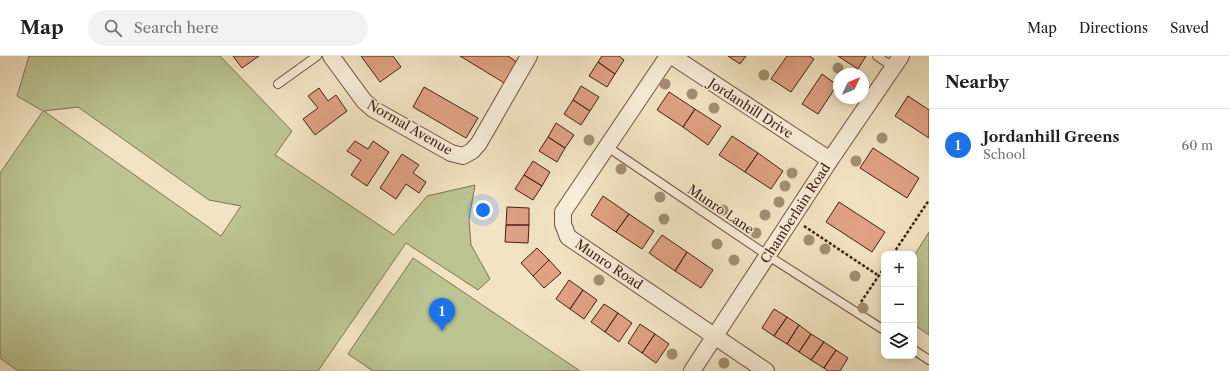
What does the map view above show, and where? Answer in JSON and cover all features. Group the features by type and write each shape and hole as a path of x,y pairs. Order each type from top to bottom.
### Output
{"street":[{"name":"Normal Avenue","path":"331,56 364,101 373,109 451,153 463,156 472,151 479,143 529,56"},
{"name":"Munro Road","path":"668,56 563,212 563,224 568,236 766,371"},
{"name":"Jordanhill Drive","path":"672,56 830,160"},
{"name":"Chamberlain Road","path":"692,371 830,160 897,62"}],"lane":[{"path":"278,84 317,56"},
{"path":"877,56 897,62"},
{"name":"Munro Lane","path":"606,146 767,255 881,328"},
{"path":"917,352 929,360"}],"path":[{"path":"895,251 929,200"},
{"path":"792,218 879,276"},
{"path":"856,311 881,273"}],"green space":[{"path":"29,56 220,56 292,131 275,155 394,235 427,196 475,185 469,219 471,245 490,279 478,290 406,243 318,371 18,371 0,358 0,173 43,111 17,96","holes":["78,107 209,200 241,206 221,236 44,111"]},
{"path":"929,232 929,335 917,327 917,251"},
{"path":"413,258 580,371 373,371 348,354"}],"building":[{"path":"233,56 259,56 242,68"},
{"path":"361,56 393,56 401,67 380,82"},
{"path":"460,56 508,56 518,63 506,84"},
{"path":"602,56 619,56 624,60 615,74 598,62"},
{"path":"728,56 746,56 740,64"},
{"path":"787,56 809,56 814,59 791,92 771,79"},
{"path":"838,56 866,56 859,68"},
{"path":"598,62 615,74 607,87 589,76"},
{"path":"822,74 833,82 833,91 818,114 802,104"},
{"path":"581,86 599,97 590,111 573,100"},
{"path":"424,87 478,118 466,138 413,107"},
{"path":"319,88 328,101 336,95 347,111 315,135 303,119 318,108 308,96"},
{"path":"669,92 695,109 683,127 657,110"},
{"path":"908,96 929,110 929,138 895,116"},
{"path":"573,100 590,111 581,125 564,114"},
{"path":"695,109 721,126 708,145 683,127"},
{"path":"556,123 574,135 565,148 548,137"},
{"path":"732,136 758,153 745,172 719,155"},
{"path":"548,137 565,148 557,162 539,151"},
{"path":"355,141 368,149 373,141 389,152 367,186 351,175 361,160 347,151"},
{"path":"873,148 919,178 907,198 860,168"},
{"path":"758,153 783,171 771,189 745,172"},
{"path":"402,154 419,165 413,173 426,182 419,193 406,184 396,199 380,188"},
{"path":"533,161 550,172 542,186 524,175"},
{"path":"524,175 542,186 533,200 515,189"},
{"path":"603,196 629,214 616,232 591,215"},
{"path":"839,202 885,232 872,252 826,222"},
{"path":"507,207 529,208 529,225 506,225"},
{"path":"629,214 654,231 642,249 616,232"},
{"path":"506,225 529,225 528,243 505,242"},
{"path":"662,235 687,252 675,271 649,253"},
{"path":"537,248 549,260 533,276 521,263"},
{"path":"687,252 713,270 701,288 675,271"},
{"path":"549,260 561,273 544,288 533,276"},
{"path":"569,280 583,290 570,309 556,299"},
{"path":"583,290 597,300 584,319 570,309"},
{"path":"604,304 618,313 605,332 591,322"},
{"path":"774,309 787,317 774,336 762,328"},
{"path":"618,313 632,323 619,342 605,332"},
{"path":"787,317 799,325 787,344 774,336"},
{"path":"640,324 655,334 642,353 628,343"},
{"path":"799,325 811,334 799,352 787,344"},
{"path":"655,334 669,344 656,363 642,353"},
{"path":"811,334 824,342 811,360 799,352"},
{"path":"824,342 836,350 824,368 811,360"},
{"path":"836,350 848,358 840,371 828,371 824,368"}],"place":[{"name":"Jordanhill Greens","path":"442,331"}]}
